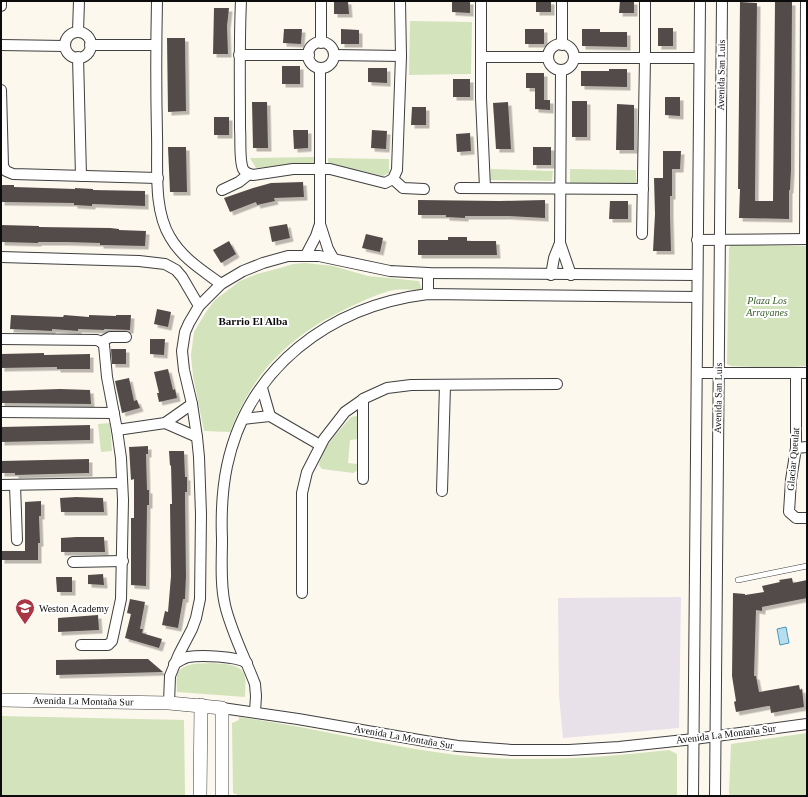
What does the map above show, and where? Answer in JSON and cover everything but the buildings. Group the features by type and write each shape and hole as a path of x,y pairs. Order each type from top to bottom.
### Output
{"street":[{"path":"1,1 1,6"},
{"path":"78,32 79,1"},
{"path":"157,1 156,46 158,178 161,214 169,236 181,253 221,284"},
{"path":"241,1 239,55 242,164 244,170 249,174 256,175 293,169 336,170 381,182 389,182 393,179 397,170 401,56 400,1"},
{"path":"321,1 321,43"},
{"path":"481,1 481,98 485,188"},
{"path":"562,1 562,45"},
{"path":"642,234 645,1"},
{"path":"693,796 700,1"},
{"name":"Avenida San Luis","path":"715,796 722,1"},
{"path":"697,240 806,239 806,1"},
{"path":"78,32 87,36 90,45 87,54 78,57 69,54 65,46 68,36 78,32"},
{"path":"321,43 330,46 334,55 330,65 320,68 316,67 311,62 309,55 312,46 321,43"},
{"path":"1,45 65,46"},
{"path":"90,45 156,46"},
{"path":"562,45 573,52 574,58 570,67 561,70 552,66 548,57 552,48 562,45"},
{"path":"239,55 309,55"},
{"path":"334,55 401,56"},
{"path":"78,57 81,176"},
{"path":"481,57 548,57"},
{"path":"574,58 699,58"},
{"path":"320,68 320,224 328,249 333,258"},
{"path":"551,275 554,258 560,243 561,70"},
{"path":"1,90 3,172 12,174 158,178"},
{"path":"222,190 239,182 249,174"},
{"path":"393,179 403,188 424,189"},
{"path":"460,188 643,189"},
{"path":"306,255 316,236 320,224"},
{"path":"560,243 567,259 571,275"},
{"path":"169,703 170,676 174,664 192,629 200,599 201,507 198,437 184,370 182,352 185,332 189,323 199,306 221,284 243,271 263,263 288,256 306,255 333,258 384,270 428,273 697,275"},
{"path":"1,257 139,261 165,264 171,266 179,274 199,306"},
{"path":"428,273 428,294"},
{"path":"255,712 256,691 247,663 227,615 224,599 222,581 222,518 224,489 230,453 243,419 262,388 281,362 293,351 326,327 342,318 376,304 399,298 428,294 697,297"},
{"path":"1,339 94,340 101,342 110,337 126,337"},
{"path":"81,646 108,645 112,641 121,599 123,561 122,483 117,430 107,377 104,348 101,342"},
{"path":"697,373 807,373"},
{"name":"Glaciar Queulat","path":"796,373 796,448 791,480 789,512 796,518 807,518"},
{"path":"302,593 302,493 307,472 320,446 345,412 363,399 387,388 411,385 557,384"},
{"path":"442,491 445,385"},
{"path":"262,388 270,416"},
{"path":"363,399 363,479"},
{"path":"117,430 165,423 192,404"},
{"path":"1,412 114,413"},
{"path":"243,419 270,416 320,446"},
{"path":"165,423 198,437"},
{"path":"796,448 807,447"},
{"path":"1,485 122,483"},
{"path":"15,485 17,540"},
{"path":"73,562 123,561"},
{"path":"174,664 187,657 203,656 232,658 243,660 247,663"},
{"name":"Avenida La Montaña Sur","path":"1,700 169,703 222,708 255,712 425,741 485,749 569,750 694,739 807,724"},
{"path":"200,796 201,706"},
{"path":"222,708 222,796"}],"lane":[{"path":"738,580 807,566"}],"shaded area":[{"path":"681,597 679,728 563,738 559,695 558,598"}],"green space":[{"path":"410,21 472,22 471,74 409,75"},
{"path":"314,157 314,163 256,168 250,158"},
{"path":"328,158 389,159 389,173 383,176 328,163"},
{"path":"491,169 553,171 552,181 490,180"},
{"path":"570,169 636,170 636,183 570,184"},
{"name":"Plaza Los Arrayanes","path":"731,245 807,246 807,366 777,368 731,366 727,364 729,248"},
{"path":"305,263 333,266 368,276 419,281 422,290 394,290 383,293 330,317 311,329 277,356 263,372 240,410 230,432 204,431 193,376 191,355 194,332 206,312 215,300 240,281 257,274 293,264"},
{"path":"357,416 359,419 358,439 350,440 348,463 358,464 358,470 353,473 322,469 319,465 324,452 337,433 351,417"},
{"path":"110,423 112,451 101,452 98,424"},
{"path":"211,663 231,665 243,672 245,677 245,697 177,692 177,675 179,671 192,664"},
{"path":"1,716 184,720 185,796 1,796"},
{"path":"239,717 375,742 457,755 510,759 537,759 590,757 669,750 677,754 677,796 241,796 233,793 232,723 239,720"},
{"path":"807,733 807,796 730,796 731,744"}],"water":[{"path":"786,627 789,643 780,645 777,629"}],"place":[{"name":"Weston Academy","path":"25,625"}],"district":[{"name":"Barrio El Alba","path":"253,321"}]}
